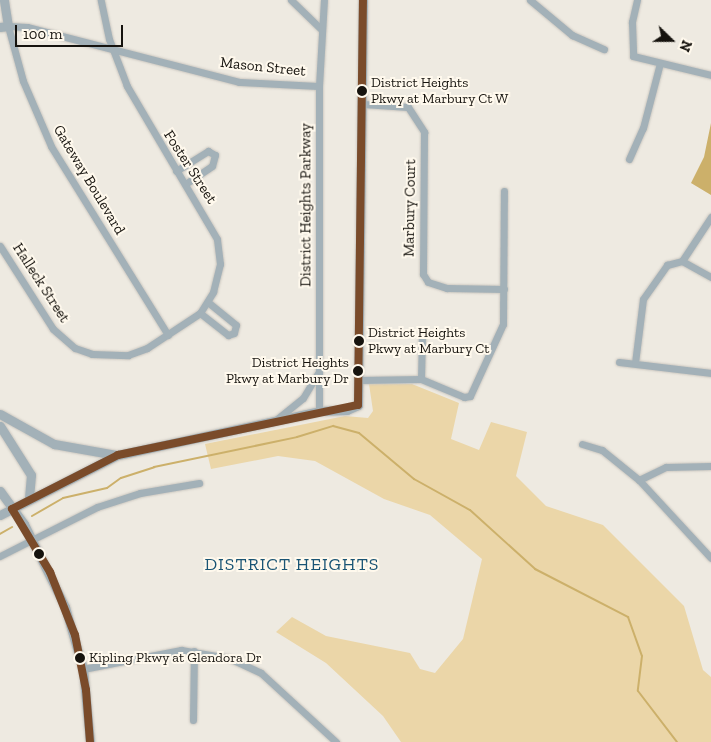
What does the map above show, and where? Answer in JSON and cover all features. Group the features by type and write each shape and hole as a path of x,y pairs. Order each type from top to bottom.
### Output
{"street":[{"name":"Gateway Boulevard","path":"4,0 4,27 30,101 51,146 168,334"},
{"name":"Foster Street","path":"101,0 113,50 139,110 213,229 219,248 219,273 208,302 200,313 168,334"},
{"path":"291,0 322,28"},
{"name":"District Heights Parkway","path":"319,411 319,86 324,0"},
{"path":"0,515 118,455 259,426 319,411 347,410 358,405 360,380 363,0"},
{"path":"530,0 572,35 604,49"},
{"path":"637,0 632,22 633,56 711,75"},
{"name":"Mason Street","path":"4,27 27,27 239,82 319,86"},
{"path":"629,159 643,128 660,63"},
{"name":"Marbury Court","path":"363,104 403,106 422,126 423,274 428,282 447,288 504,289"},
{"path":"176,171 208,151 215,155 212,166 186,184"},
{"path":"360,380 421,379 464,397 470,396 501,333 504,289 504,191"},
{"path":"635,363 643,299 667,265 682,261 711,217"},
{"name":"Halleck Street","path":"0,246 53,329 75,348 102,356 128,356 168,334"},
{"path":"682,261 711,277"},
{"path":"200,313 228,335 234,333 236,325 208,302"},
{"path":"421,379 422,335"},
{"path":"619,362 711,373"},
{"path":"259,426 289,412 308,391 320,369"},
{"path":"0,414 54,444 118,455"},
{"path":"0,426 30,475 29,499"},
{"path":"582,444 602,450 639,480 711,558"},
{"path":"639,480 666,467 711,466"},
{"path":"0,556 31,538 119,500 199,483"},
{"path":"0,490 31,538 65,607 84,670 90,742"},
{"path":"84,670 153,654 194,651 229,658 261,673 334,741"},
{"path":"193,720 194,651"}],"shaded area":[{"path":"711,123 711,195 691,183 704,157"},
{"path":"369,384 412,384 459,403 451,439 479,450 491,422 527,432 516,476 546,506 603,525 684,606 703,670 711,677 711,742 401,742 383,716 326,663 276,632 292,617 326,636 410,653 420,669 435,673 463,639 482,559 430,515 384,499 315,461 278,456 211,469 205,444 345,416 368,418 373,411"}],"waterway":[{"path":"32,516 63,498 107,488 121,478 154,467 297,437 333,426 359,433 414,479 470,510 535,569 628,617 642,656 638,691 677,742"},
{"path":"0,534 12,527"}],"transit line":[{"path":"358,405 363,0"},
{"path":"12,509 118,455 358,405"},
{"path":"12,509 50,572 75,635 86,690 90,742"}],"place":[{"name":"District Heights Pkwy at Marbury Ct W","path":"362,91"},
{"name":"District Heights Pkwy at Marbury Ct","path":"359,341"},
{"name":"District Heights Pkwy at Marbury Dr","path":"358,371"},
{"name":"Kipling Pkwy at Glendora Dr","path":"80,658"}],"district":[{"name":"DISTRICT HEIGHTS","path":"292,564"}]}
